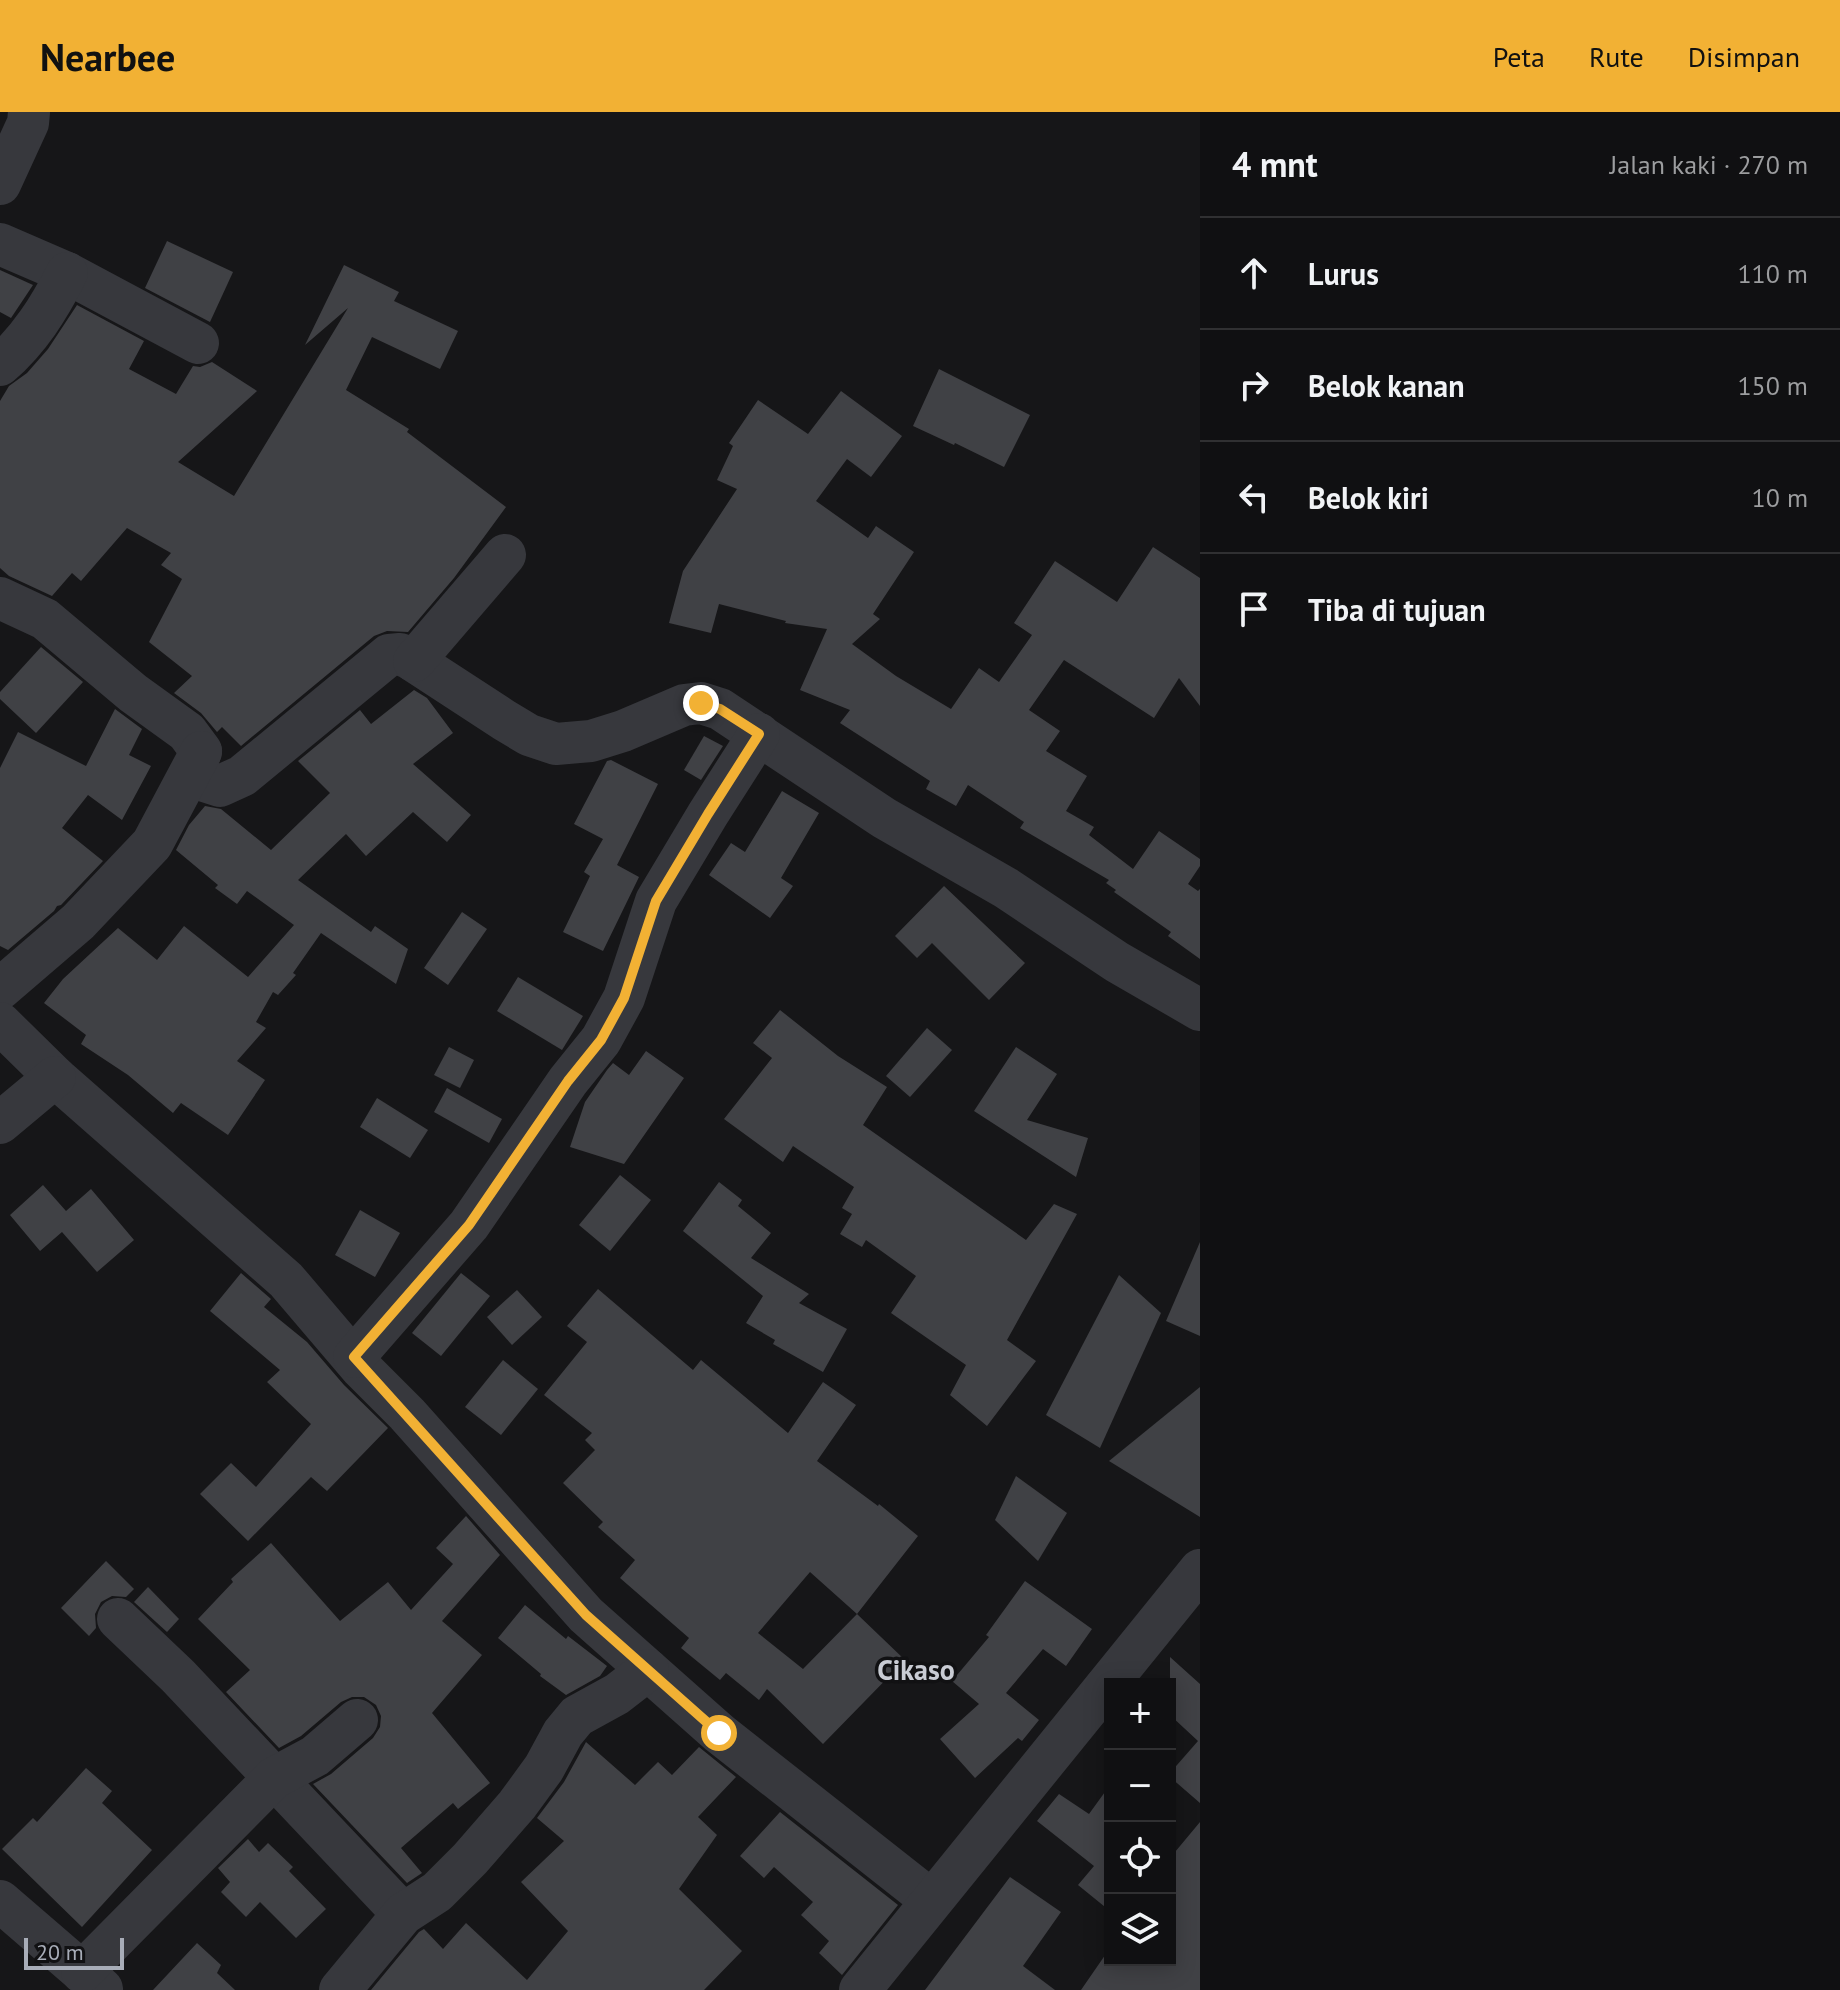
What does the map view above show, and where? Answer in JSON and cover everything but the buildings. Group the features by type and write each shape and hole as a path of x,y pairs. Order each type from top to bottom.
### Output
{"street":[{"path":"0,184 28,123 29,112"},
{"path":"0,244 67,273 198,343"},
{"path":"0,365 20,348 46,313 67,273"},
{"path":"414,661 505,555"},
{"path":"0,598 45,619 133,693 187,732 201,751"},
{"path":"201,751 192,777 220,786 231,783 271,754 389,655 400,654 414,661 516,728 556,744 602,738 684,705 701,703 720,709 884,818 1006,888 1117,962 1200,1010"},
{"path":"354,1357 469,1225 568,1081 601,1040 624,998 656,901 759,734"},
{"path":"0,989 78,922 152,844 201,751"},
{"path":"0,1023 55,1077 256,1255 269,1263 586,1615 719,1733 931,1900"},
{"path":"0,1123 55,1077"},
{"path":"860,1990 1200,1570"},
{"path":"118,1619 178,1676 403,1914"},
{"path":"340,1990 403,1914 437,1892 517,1805 577,1716 617,1694 648,1670"},
{"path":"0,1901 92,1981 274,1778 315,1756 357,1720"}],"district":[{"name":"Cikaso","path":"916,1669"}],"route":[{"path":"701,703 720,709 759,734 656,901 624,998 601,1040 568,1081 469,1225 354,1357 586,1615 719,1733"}]}
